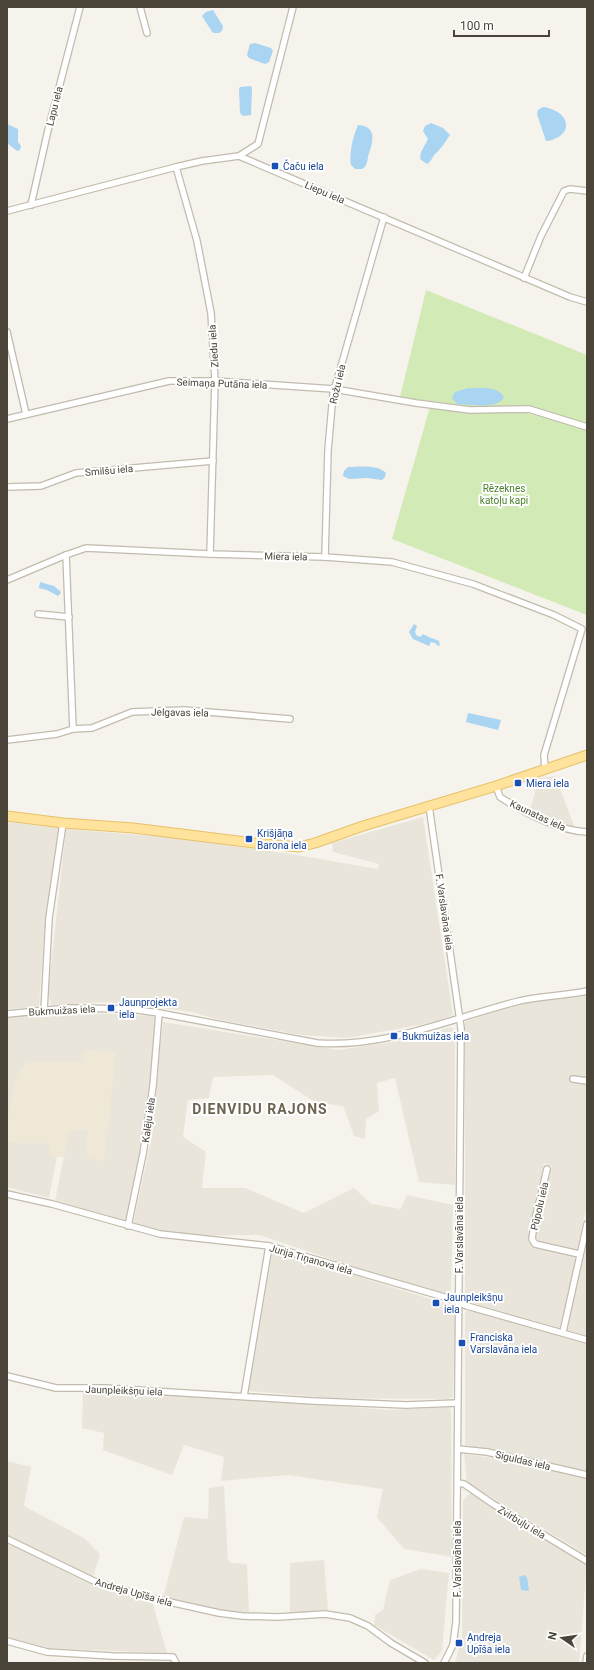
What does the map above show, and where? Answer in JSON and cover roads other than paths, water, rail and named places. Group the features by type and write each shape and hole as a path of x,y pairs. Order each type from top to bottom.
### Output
{"main road":[{"path":"7,816 63,823 133,828 293,848 315,843 428,806 496,786 587,755"}],"street":[{"name":"Lapu iela","path":"31,205 49,123 80,7"},
{"path":"140,7 147,33"},
{"path":"7,211 176,167 202,161 239,156 258,144 293,7"},
{"name":"Liepu iela","path":"239,156 524,278 570,297 587,302"},
{"name":"Ziedu iela","path":"176,167 197,241 211,313 215,381 210,554"},
{"path":"524,278 564,191 570,189 587,191"},
{"name":"Rožu iela","path":"325,557 328,450 334,389 384,217"},
{"path":"7,332 26,414"},
{"name":"Seimaņa Putāna iela","path":"7,419 169,381 215,381 334,389 416,403 470,410 529,409 587,427"},
{"name":"Smilšu iela","path":"7,487 41,486 76,473 213,461"},
{"name":"Miera iela","path":"7,580 86,548 210,554 325,557 392,562 473,584 554,615 585,630 544,755 545,769"},
{"path":"66,555 73,729"},
{"path":"38,614 69,617"},
{"name":"Jelgavas iela","path":"7,740 57,734 73,729 92,728 132,712 184,710 290,719"},
{"name":"Kaunatas iela","path":"496,786 500,797 540,818 572,830 587,832"},
{"name":"F. Varslavāna iela","path":"428,806 460,1019 456,1622 453,1644 444,1663"},
{"path":"44,1011 49,918 63,823"},
{"name":"Bukmuižas iela","path":"7,1014 70,1008 130,1009 159,1013 317,1043 339,1045 396,1036 431,1028 517,1001 587,991"},
{"name":"Kalēju iela","path":"128,1226 143,1154 153,1086 159,1013"},
{"path":"573,1079 587,1080"},
{"name":"Pūpolu iela","path":"547,1169 532,1239 535,1244 580,1254"},
{"name":"Jurija Tiņanova iela","path":"7,1194 52,1204 128,1226 175,1237 269,1246 458,1302 467,1306 587,1340"},
{"path":"563,1332 587,1224"},
{"path":"244,1396 269,1246"},
{"name":"Jaunpleikšņu iela","path":"7,1376 56,1388 106,1388 406,1405 457,1403"},
{"name":"Siguldas iela","path":"458,1449 487,1452 587,1475"},
{"name":"Zvirbuļu iela","path":"458,1482 464,1484 493,1504 587,1561"},
{"name":"Andreja Upīša iela","path":"7,1540 96,1582 156,1600 219,1613 242,1616 278,1617 325,1614 350,1618 368,1626 391,1643 425,1663"},
{"path":"7,1641 47,1652 112,1656 173,1657 176,1663"},
{"path":"586,1663 587,1656"}],"water":[{"path":"213,10 223,26 222,31 219,33 213,33 202,16 206,12"},
{"path":"255,43 271,48 273,51 269,62 265,64 249,58 247,55 250,44"},
{"path":"251,86 251,115 243,116 240,113 239,89 240,87"},
{"path":"543,107 558,112 564,118 566,125 566,128 562,134 549,141 546,141 537,114 538,110"},
{"path":"431,123 443,128 450,135 427,164 420,159 421,152 428,139 423,131 425,126"},
{"path":"7,124 18,129 18,142 21,146 20,150 17,151 7,143"},
{"path":"358,125 368,128 372,134 372,143 367,162 362,169 355,169 351,165 352,145"},
{"path":"468,388 492,389 501,393 504,397 496,404 490,405 457,404 452,398 455,392"},
{"path":"348,467 373,467 386,473 382,480 367,478 349,479 343,476 344,471"},
{"path":"40,582 54,586 61,592 60,594 58,596 47,590 39,588"},
{"path":"414,624 417,626 415,632 416,635 420,637 423,634 439,641 440,645 438,646 431,642 429,646 413,639 409,632"},
{"path":"468,713 501,720 498,730 466,722"},
{"path":"524,1575 527,1577 529,1591 521,1590 519,1577"}],"place":[{"name":"Čaču iela","path":"275,166"},
{"name":"Miera iela","path":"518,783"},
{"name":"Krišjāņa Barona iela","path":"249,839"},
{"name":"Jaunprojekta iela","path":"111,1008"},
{"name":"Bukmuižas iela","path":"394,1036"},
{"name":"Jaunpleikšņu iela","path":"436,1303"},
{"name":"Franciska Varslavāna iela","path":"462,1343"},
{"name":"Andreja Upīša iela","path":"459,1643"}],"district":[{"name":"DIENVIDU RAJONS","path":"260,1109"}],"park label":[{"name":"Rēzeknes katoļu kapi","path":"504,494"}]}
